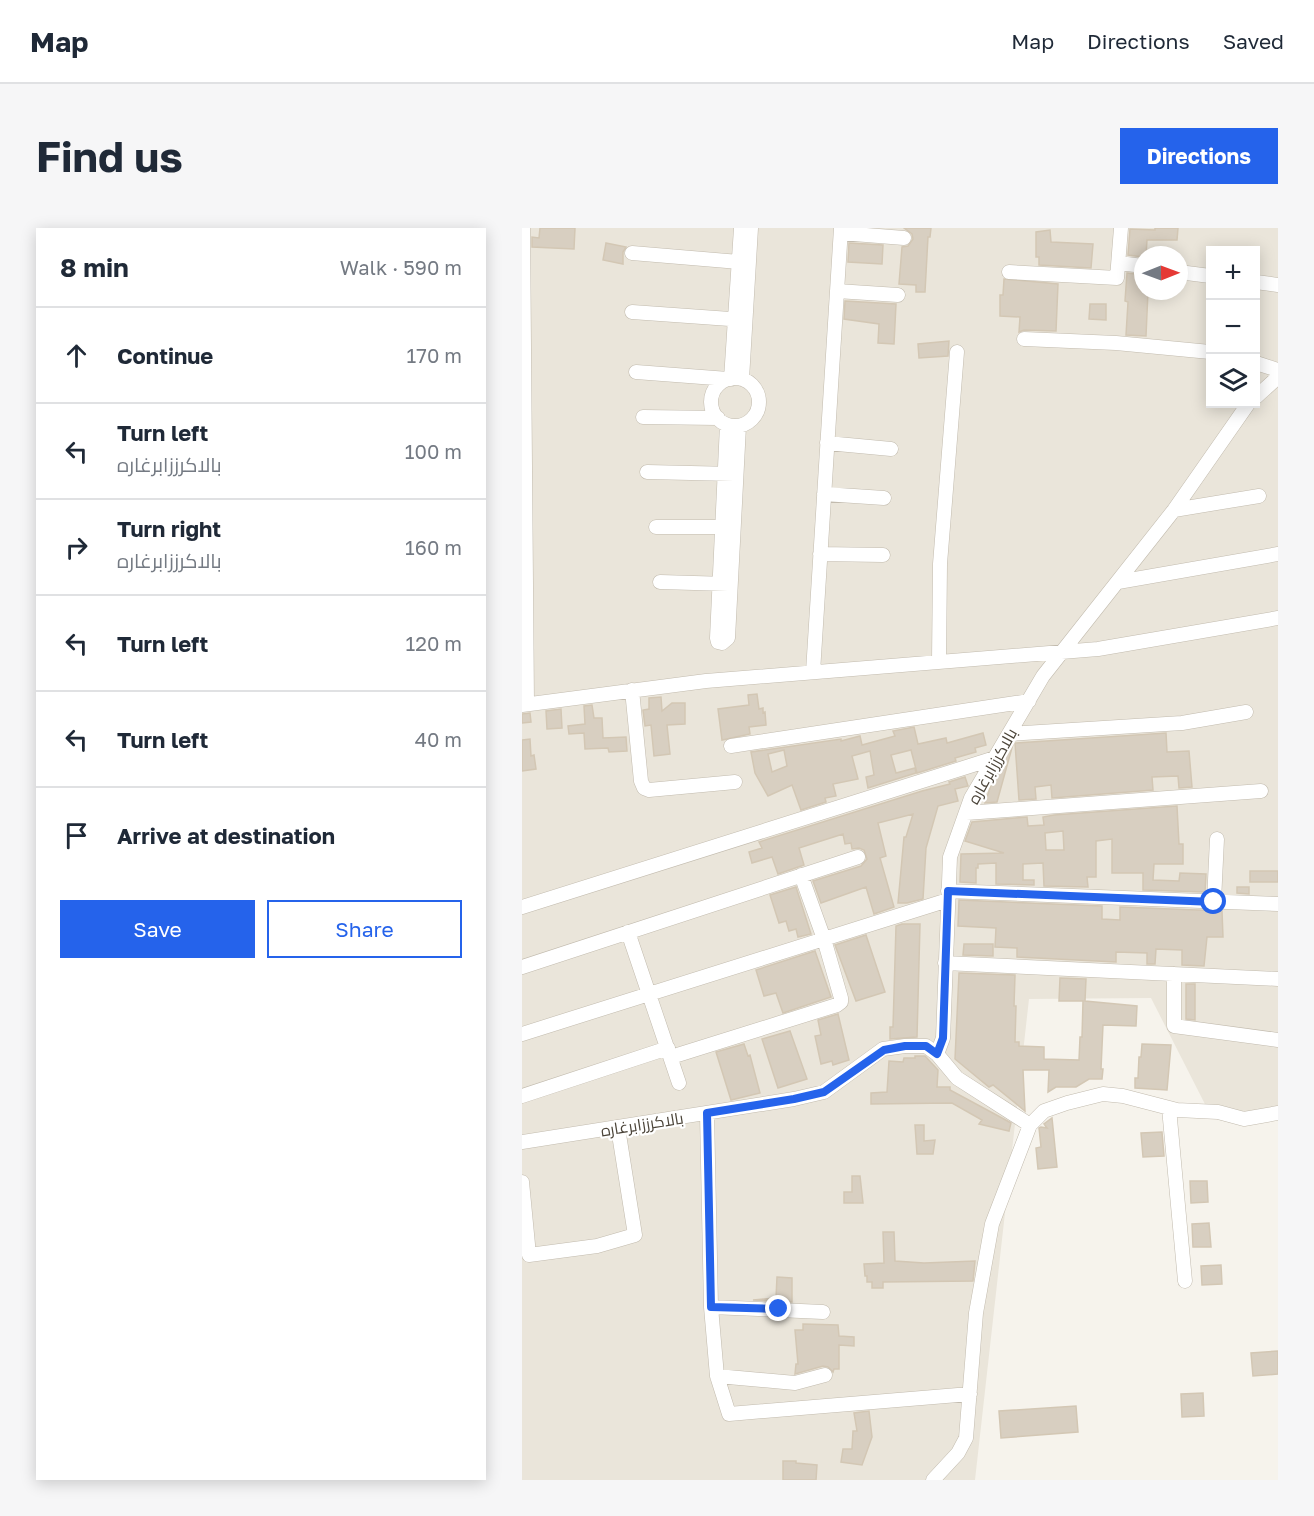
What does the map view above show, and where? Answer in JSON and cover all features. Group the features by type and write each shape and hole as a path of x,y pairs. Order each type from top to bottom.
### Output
{"street":[{"path":"523,228 525,704 632,690 813,672 1098,649 1278,618"},
{"path":"740,320 741,228"},
{"path":"734,379 751,228"},
{"path":"1009,272 1118,278 1121,228"},
{"path":"813,672 841,231 904,238"},
{"path":"632,253 739,262"},
{"path":"1119,262 1134,264"},
{"path":"1188,273 1206,275"},
{"path":"1260,283 1278,285"},
{"path":"837,291 898,295"},
{"path":"632,312 740,320"},
{"path":"1024,339 1116,343 1206,352"},
{"path":"939,661 940,564 957,352"},
{"path":"1260,364 1278,370"},
{"path":"636,372 734,379 751,384 758,393 759,404 756,414 749,422 728,423 643,417"},
{"path":"1260,393 1278,377"},
{"path":"723,612 730,474 728,423 712,408 712,396 718,386 734,379"},
{"name":"بالاکرززابرغاره","path":"522,1142 794,1099 824,1092 884,1050 905,1046 926,1046 937,1054 943,1038 950,857 971,798 1044,676 1174,510 1245,408"},
{"path":"828,443 891,448"},
{"path":"647,472 730,474"},
{"path":"824,494 884,498"},
{"path":"1174,510 1259,496"},
{"path":"656,527 728,527"},
{"path":"820,554 883,555"},
{"path":"1118,582 1278,554"},
{"path":"660,582 725,584"},
{"path":"632,690 641,781 644,788 649,790 735,782"},
{"path":"730,746 1029,701"},
{"path":"1009,734 1182,723 1246,712"},
{"path":"522,907 995,758"},
{"path":"966,813 1261,791"},
{"path":"1214,902 1217,839"},
{"path":"522,967 858,857"},
{"path":"522,1095 841,1002 824,939 801,875"},
{"path":"522,1034 824,939 948,896 1278,904"},
{"path":"628,932 679,1083"},
{"path":"945,963 1278,979"},
{"path":"1174,974 1174,1026 1278,1040"},
{"path":"937,1054 957,1078 1030,1125"},
{"path":"933,1480 958,1452 966,1438 976,1313 992,1224 1030,1125 1044,1111 1103,1094 1123,1096 1169,1108 1218,1112 1244,1119 1278,1113"},
{"path":"1169,1108 1185,1281"},
{"path":"707,1113 711,1307 717,1376 729,1414 970,1394"},
{"path":"522,1182 529,1255 597,1246 635,1235 618,1128"},
{"path":"711,1307 823,1312"},
{"path":"717,1376 795,1383 825,1376"}],"shaded area":[{"path":"522,228 1278,228 1278,1111 1210,1114 1151,998 1029,999 975,1480 522,1480"}],"building":[{"path":"540,228 575,228 574,249 532,247 532,237 539,238"},
{"path":"904,228 931,228 930,237 928,237 925,292 916,292 916,285 899,284 902,247 908,246 913,239 912,234"},
{"path":"1155,228 1178,228 1177,240 1147,240 1147,246 1134,246 1134,256 1128,255 1130,229 1155,230"},
{"path":"1050,230 1051,242 1093,244 1091,268 1039,265 1039,257 1036,257 1036,232"},
{"path":"606,243 626,247 623,252 623,264 603,260"},
{"path":"849,243 883,245 882,264 848,262"},
{"path":"1127,273 1134,274 1134,300 1148,300 1146,336 1126,335 1128,302 1125,301"},
{"path":"1004,279 1058,284 1056,331 1024,330 1019,332 1020,317 1000,316 1000,295 1003,295"},
{"path":"845,301 896,304 894,344 878,343 879,324 844,319"},
{"path":"1090,304 1106,304 1106,320 1089,319"},
{"path":"949,341 948,356 919,358 918,344"},
{"path":"757,694 759,709 763,708 763,713 765,712 766,725 749,727 750,734 722,740 718,709 749,705 748,695"},
{"path":"661,697 662,711 672,703 685,703 685,724 667,725 670,754 654,756 651,725 645,726 643,710 649,709 649,698"},
{"path":"592,705 594,718 602,718 603,738 626,737 627,751 609,752 608,748 585,749 584,733 569,734 568,726 585,724 584,706"},
{"path":"561,709 562,728 547,729 546,711"},
{"path":"530,713 531,722 522,723 522,714"},
{"path":"914,727 918,744 946,738 947,743 983,733 986,745 975,748 976,752 955,758 956,761 917,773 911,750 891,755 896,773 915,768 916,773 868,788 866,777 874,775 870,751 852,756 858,779 833,784 836,796 825,798 826,802 801,810 792,785 768,796 755,773 751,752 841,739 841,741 860,736 862,745 895,736 893,731","holes":["784,750 787,766 772,772 768,754"]},
{"path":"1166,733 1167,752 1189,751 1192,787 1179,788 1178,776 1152,777 1153,790 1052,798 1051,785 1035,787 1036,799 1019,800 1015,743"},
{"path":"530,739 531,756 534,755 536,769 522,771 522,740"},
{"path":"1013,744 997,802 985,803 994,776"},
{"path":"965,777 968,786 955,789 958,801 938,806 926,848 923,899 898,903 904,837 906,837 913,814 878,823 886,856 880,858 894,907 874,914 866,887 821,903 813,881 861,866 867,859 864,850 852,849 851,843 845,844 843,834 799,848 804,865 778,874 772,857 752,863 749,852 762,848 759,842 950,784 949,782"},
{"path":"1177,806 1179,844 1183,844 1183,864 1154,864 1153,880 1179,881 1180,873 1206,874 1205,892 1143,890 1143,873 1112,873 1112,839 1096,841 1096,877 1087,877 1088,887 1044,886 1043,863 1023,864 1023,880 1034,880 1034,885 996,884 996,863 978,864 976,883 960,882 961,854 1004,853 965,841 972,822 1027,817 1028,826 1044,825 1043,817","holes":["1063,831 1064,850 1046,850 1045,833"]},
{"path":"1250,871 1278,871 1278,882 1250,882"},
{"path":"796,887 811,934 798,937 796,929 789,931 786,921 779,923 770,895"},
{"path":"1237,887 1249,887 1249,894 1237,893"},
{"path":"959,900 1102,906 1102,919 1120,920 1120,907 1222,911 1223,937 1207,937 1204,966 1182,965 1182,950 1156,949 1155,964 1147,964 1147,953 1116,952 1116,962 1017,957 1017,948 995,947 996,928 958,926"},
{"path":"920,924 917,1037 890,1039 890,1027 893,1027 896,926"},
{"path":"866,935 885,992 856,1001 835,945"},
{"path":"964,944 993,944 993,956 963,955"},
{"path":"815,951 831,997 783,1013 776,993 764,996 756,970"},
{"path":"959,973 1015,975 1015,1042 1019,1042 1019,1046 1044,1047 1044,1059 1079,1060 1083,1001 1059,1001 1060,978 1086,979 1085,1001 1137,1006 1136,1026 1103,1025 1102,1079 1089,1079 1076,1087 1056,1087 1048,1092 1049,1070 1023,1070 1025,1111 993,1085 989,1087 955,1059"},
{"path":"1186,984 1195,984 1195,1020 1186,1019"},
{"path":"838,1014 849,1060 833,1065 832,1061 821,1064 815,1036 821,1035 818,1020"},
{"path":"790,1031 807,1079 778,1088 762,1039"},
{"path":"744,1044 748,1056 750,1055 760,1093 731,1100 716,1052"},
{"path":"1142,1044 1171,1045 1167,1090 1135,1088"},
{"path":"915,1056 925,1056 938,1070 937,1087 950,1087 950,1090 1011,1123 1009,1131 979,1124 982,1120 952,1103 871,1104 871,1093 887,1092 889,1061 903,1062 904,1058 915,1058"},
{"path":"1052,1118 1057,1167 1038,1169 1036,1148 1041,1147 1039,1128 1047,1128 1044,1124"},
{"path":"915,1125 924,1125 924,1141 935,1140 933,1154 917,1154"},
{"path":"1162,1132 1164,1156 1143,1157 1141,1133"},
{"path":"852,1176 860,1176 863,1203 844,1203 844,1192 852,1192"},
{"path":"1190,1181 1207,1181 1208,1202 1191,1203"},
{"path":"1209,1223 1211,1247 1193,1247 1192,1224"},
{"path":"883,1232 894,1232 895,1261 924,1263 975,1261 973,1281 883,1282 883,1288 872,1288 872,1282 867,1282 867,1276 865,1276 864,1264 884,1263"},
{"path":"1221,1265 1222,1284 1202,1285 1201,1266"},
{"path":"777,1277 792,1278 792,1302 753,1300 776,1298"},
{"path":"803,1324 838,1325 839,1336 854,1337 854,1346 839,1345 839,1369 834,1369 833,1372 823,1366 795,1374 796,1364 798,1364 795,1330 803,1330"},
{"path":"1278,1351 1278,1374 1253,1376 1251,1353"},
{"path":"1203,1393 1204,1416 1182,1417 1181,1394"},
{"path":"1076,1406 1078,1432 1001,1438 999,1411"},
{"path":"869,1411 872,1437 862,1465 841,1462 843,1449 852,1449 853,1431 857,1431 854,1413"},
{"path":"783,1461 817,1465 816,1480 783,1480"}],"route":[{"path":"779,1309 711,1307 707,1113 824,1092 884,1050 905,1046 926,1046 937,1054 943,1038 948,891 1214,902"}]}
